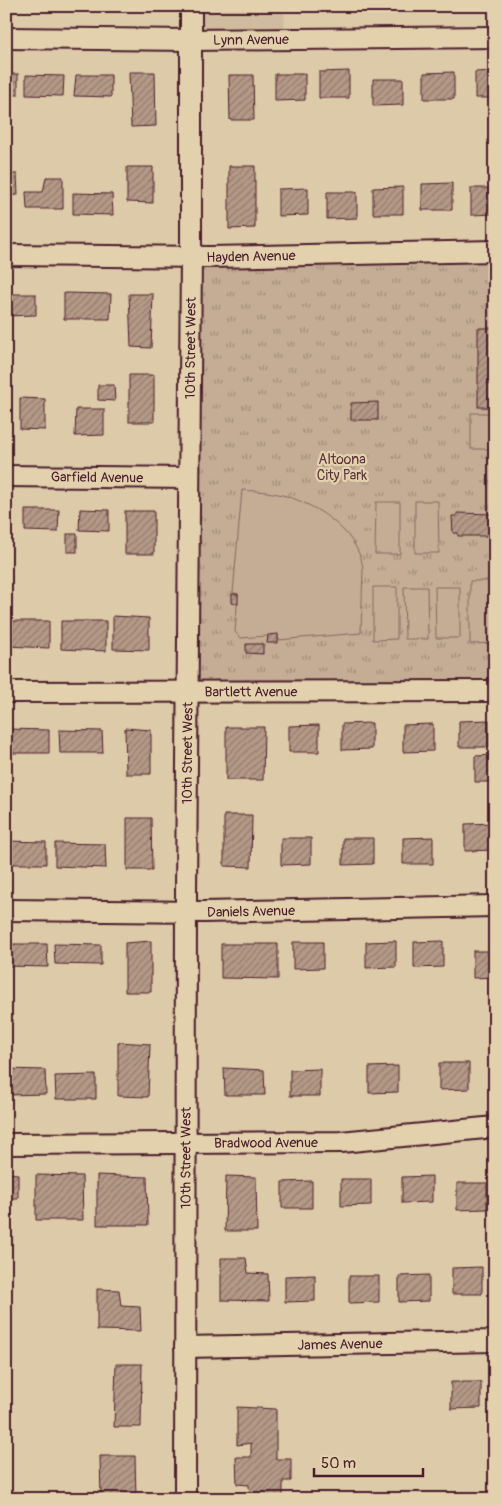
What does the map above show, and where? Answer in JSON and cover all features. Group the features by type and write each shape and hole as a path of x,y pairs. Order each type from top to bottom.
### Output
{"street":[{"name":"10th Street West","path":"185,1499 188,478 191,256 190,6"},
{"name":"Lynn Avenue","path":"6,38 190,40 495,36"},
{"name":"Hayden Avenue","path":"6,255 210,257 495,251"},
{"name":"Garfield Avenue","path":"6,476 188,478"},
{"name":"Bartlett Avenue","path":"6,692 495,691"},
{"name":"Daniels Avenue","path":"6,910 186,912 495,906"},
{"name":"Bradwood Avenue","path":"6,1144 341,1142 495,1127"},
{"name":"James Avenue","path":"185,1347 495,1341"}],"shaded area":[{"path":"191,6 284,6 285,39 190,40"}],"green space":[{"name":"Altoona City Park","path":"495,251 495,691 187,692 191,256"},
{"path":"471,413 495,413 495,449 471,449"},
{"path":"242,490 273,493 302,502 330,518 352,541 359,554 363,568 361,633 278,640 278,635 241,638 235,632 238,594 233,593"},
{"path":"415,501 438,501 439,553 415,553"},
{"path":"376,502 400,502 400,554 375,554"},
{"path":"470,581 495,581 495,643 470,644"},
{"path":"373,587 397,587 397,639 373,640"},
{"path":"404,587 427,587 428,639 405,639"},
{"path":"435,587 460,587 460,638 436,638"}],"building":[{"path":"103,6 135,6 135,8 103,8"},
{"path":"349,71 349,98 319,98 319,72"},
{"path":"495,71 495,98 475,98 475,72"},
{"path":"129,72 155,72 156,126 131,127"},
{"path":"454,72 454,99 424,99 424,73"},
{"path":"6,74 18,74 18,95 6,95"},
{"path":"275,74 305,74 305,100 275,101"},
{"path":"26,75 64,76 63,96 26,95"},
{"path":"76,75 111,75 111,97 74,96"},
{"path":"229,75 253,75 254,120 230,120"},
{"path":"373,79 403,79 403,105 373,106"},
{"path":"229,166 255,166 255,228 229,229"},
{"path":"127,167 153,167 153,203 127,202"},
{"path":"6,174 17,174 18,195 6,196"},
{"path":"46,177 63,177 63,209 27,209 26,192 43,192"},
{"path":"452,183 452,210 422,210 422,184"},
{"path":"403,187 403,214 373,214 373,188"},
{"path":"308,188 308,215 278,216 278,189"},
{"path":"471,188 495,188 495,214 471,215"},
{"path":"327,192 357,192 357,218 327,219"},
{"path":"73,193 112,194 113,215 73,214"},
{"path":"64,293 111,294 110,319 64,319"},
{"path":"6,294 36,294 36,315 6,316"},
{"path":"129,294 153,294 151,348 131,347"},
{"path":"478,328 495,328 495,407 478,407"},
{"path":"129,375 154,375 154,422 129,422"},
{"path":"98,385 114,385 115,401 98,400"},
{"path":"20,398 45,399 45,430 20,429"},
{"path":"378,402 378,420 351,420 351,403"},
{"path":"6,409 9,410 10,432 6,432"},
{"path":"76,409 104,409 104,435 75,436"},
{"path":"6,507 8,507 8,534 6,534"},
{"path":"80,509 109,510 109,531 79,530"},
{"path":"25,510 59,510 58,532 25,531"},
{"path":"125,511 154,511 154,554 125,554"},
{"path":"457,513 493,514 494,536 458,536 458,533 453,533 452,516 457,516"},
{"path":"67,534 77,534 77,552 67,552"},
{"path":"232,594 238,594 238,604 232,603"},
{"path":"113,616 149,618 149,650 113,649"},
{"path":"6,621 49,621 49,648 6,646"},
{"path":"61,621 106,621 106,651 61,649"},
{"path":"278,634 278,643 267,643 268,635"},
{"path":"246,644 263,644 263,654 246,653"},
{"path":"489,720 489,747 459,747 459,721"},
{"path":"372,723 372,749 342,750 342,724"},
{"path":"433,724 433,751 403,752 403,725"},
{"path":"319,725 319,752 289,752 289,726"},
{"path":"226,727 264,727 263,780 226,780"},
{"path":"125,728 151,730 151,774 126,774"},
{"path":"6,729 49,730 49,753 6,753"},
{"path":"59,730 102,731 103,753 60,753"},
{"path":"495,755 495,782 475,782 475,756"},
{"path":"224,815 252,815 251,867 224,866"},
{"path":"127,818 151,818 152,870 127,870"},
{"path":"495,823 495,850 465,851 465,824"},
{"path":"433,837 433,864 403,864 403,838"},
{"path":"281,838 311,838 311,864 281,865"},
{"path":"343,838 373,838 373,864 343,865"},
{"path":"6,841 46,842 46,864 6,864"},
{"path":"55,843 105,844 106,868 55,866"},
{"path":"151,941 151,992 125,992 125,943"},
{"path":"396,941 396,967 366,968 366,942"},
{"path":"443,941 443,967 414,968 414,942"},
{"path":"293,942 323,942 323,968 293,969"},
{"path":"6,944 47,944 48,967 6,966"},
{"path":"54,944 101,945 101,965 55,964"},
{"path":"221,944 278,944 278,979 221,978"},
{"path":"473,951 495,951 495,977 473,978"},
{"path":"118,1042 150,1044 148,1097 118,1096"},
{"path":"439,1063 469,1063 469,1089 439,1090"},
{"path":"398,1066 398,1092 369,1093 369,1067"},
{"path":"224,1068 264,1070 265,1095 225,1095"},
{"path":"6,1069 45,1070 46,1094 7,1095"},
{"path":"320,1069 320,1096 290,1096 290,1070"},
{"path":"96,1075 96,1099 56,1099 55,1076"},
{"path":"6,1173 18,1174 18,1198 6,1198"},
{"path":"36,1175 82,1176 83,1220 36,1220"},
{"path":"97,1175 147,1177 148,1225 97,1225"},
{"path":"226,1176 256,1177 257,1231 225,1231"},
{"path":"432,1176 432,1202 402,1203 402,1177"},
{"path":"341,1179 371,1179 371,1205 341,1206"},
{"path":"312,1181 312,1208 282,1208 282,1182"},
{"path":"457,1183 487,1183 487,1209 457,1210"},
{"path":"221,1258 246,1258 248,1273 268,1274 269,1301 221,1300"},
{"path":"482,1267 482,1294 452,1294 452,1268"},
{"path":"315,1275 315,1301 285,1302 285,1276"},
{"path":"429,1275 429,1301 399,1302 399,1276"},
{"path":"349,1276 379,1276 379,1302 349,1303"},
{"path":"97,1289 119,1290 121,1306 140,1307 141,1331 97,1330"},
{"path":"116,1364 142,1364 141,1427 114,1427"},
{"path":"451,1382 481,1382 481,1408 451,1409"},
{"path":"237,1407 276,1409 276,1459 291,1459 291,1481 283,1481 283,1499 250,1499 249,1485 237,1484 236,1457 251,1457 251,1443 237,1445"},
{"path":"100,1456 135,1456 136,1499 101,1499"}]}
